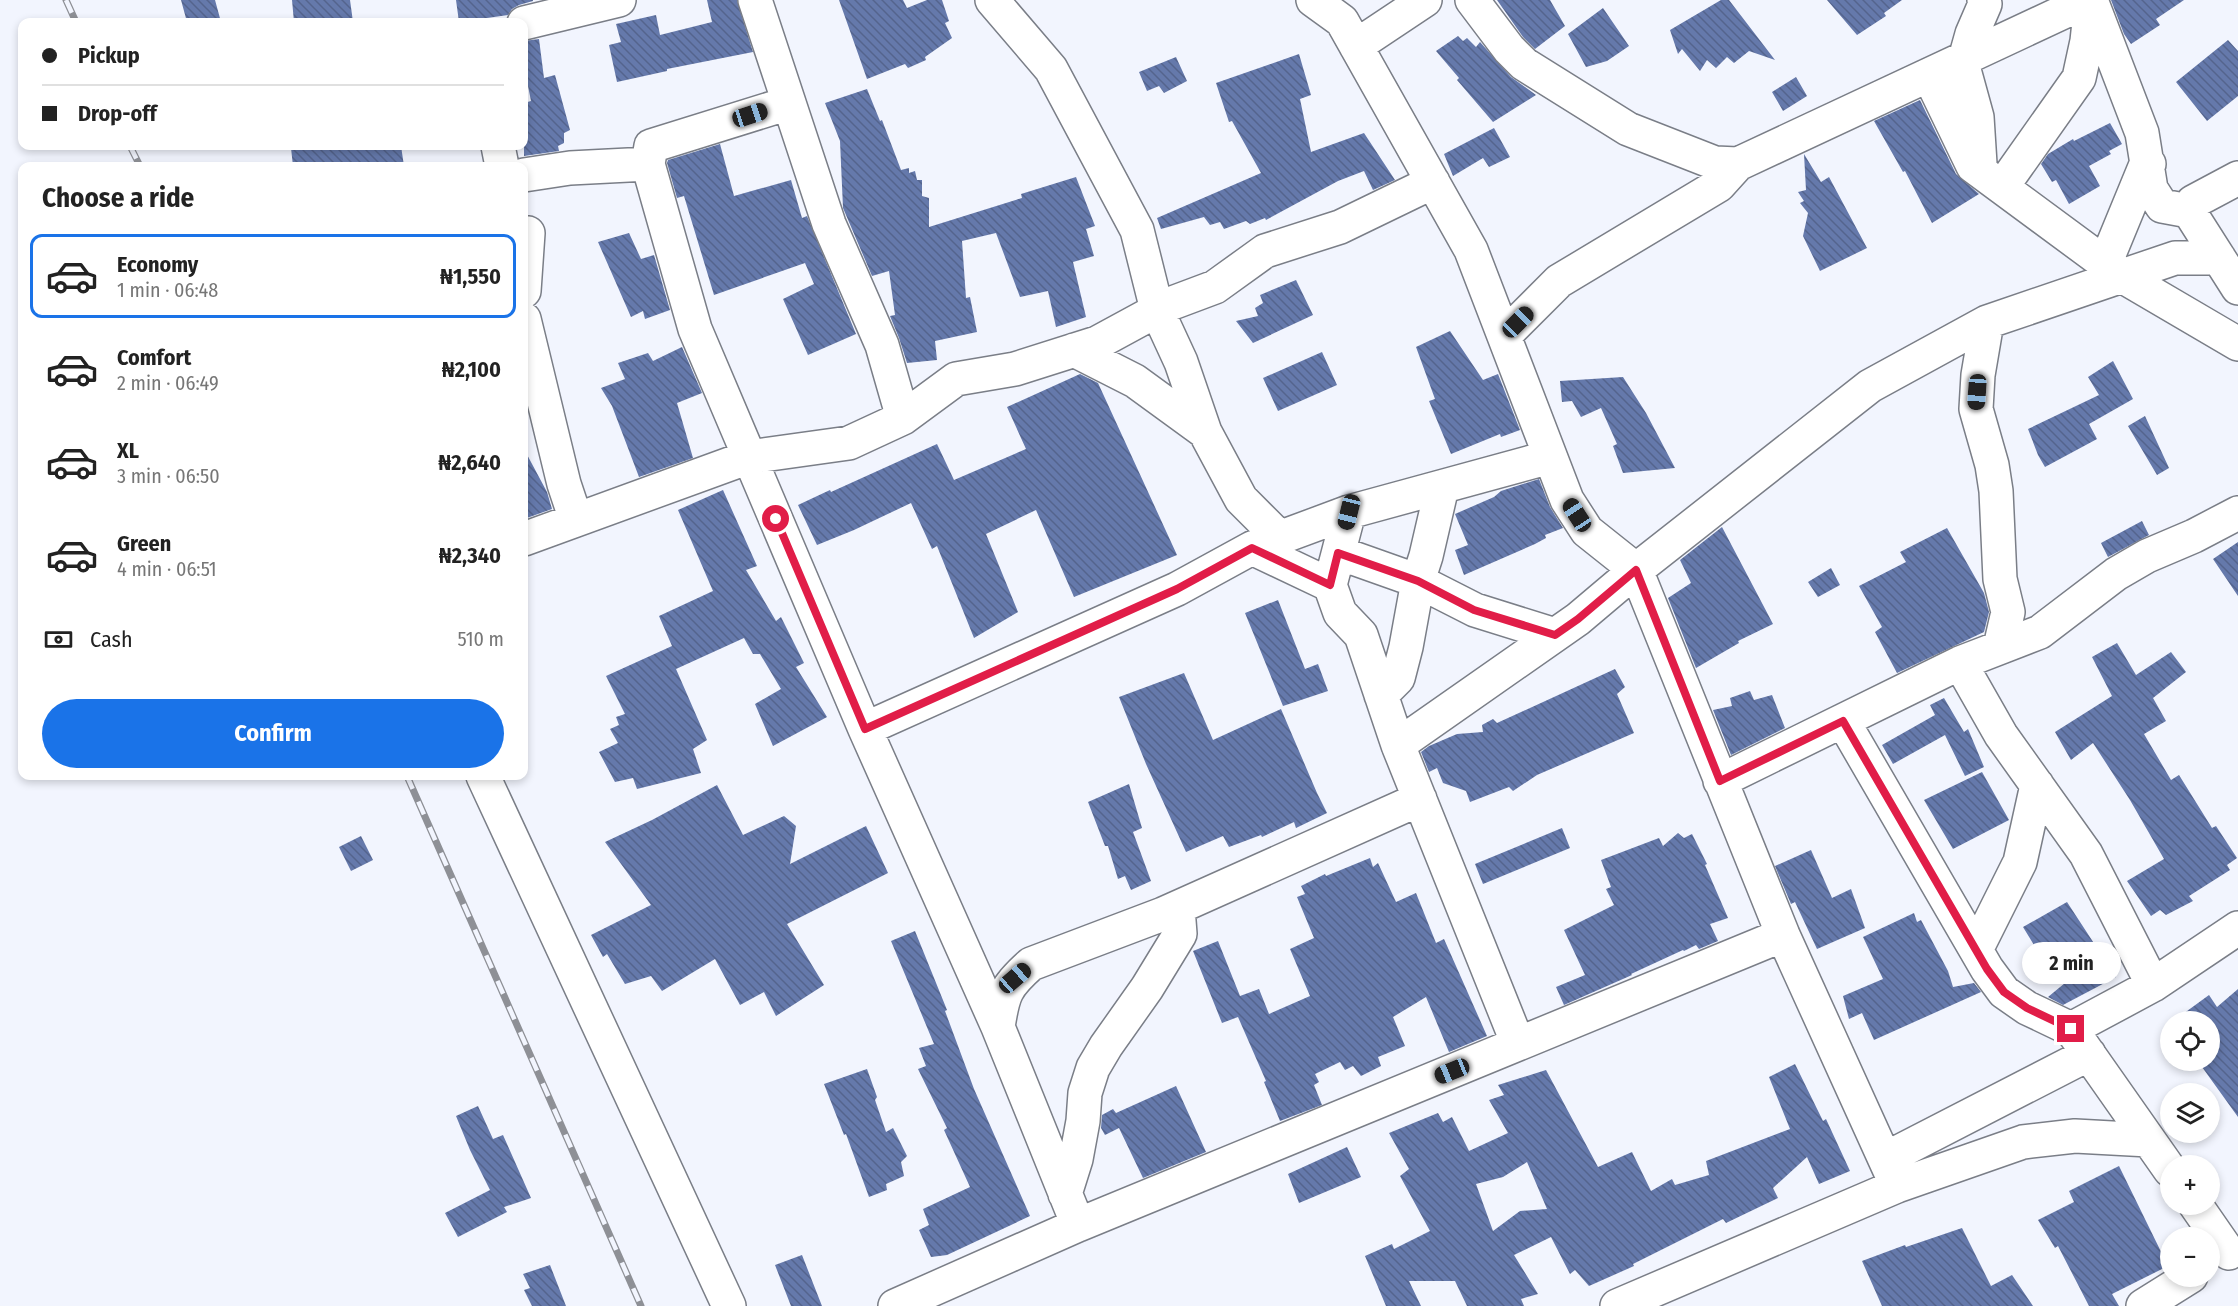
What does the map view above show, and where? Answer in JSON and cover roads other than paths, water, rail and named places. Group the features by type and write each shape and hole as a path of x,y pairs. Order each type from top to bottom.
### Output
{"street":[{"path":"528,21 619,0"},
{"path":"755,0 829,224 882,345 903,418"},
{"path":"992,0 1051,69 1137,230 1157,310 1181,362 1205,432 1266,543 1330,585"},
{"path":"1313,0 1342,21 1471,250 1567,500 1587,531 1636,570 1783,936 1891,1173"},
{"path":"1356,46 1425,0"},
{"path":"1472,0 1509,49 1524,64 1628,129 1714,163 1738,164"},
{"path":"1984,0 1985,4 1972,34 1963,66 1991,180"},
{"path":"1504,336 1559,281 1719,185 1738,164 2076,3"},
{"path":"2076,3 2142,133 2147,162 2113,270"},
{"path":"1991,180 2079,78 2087,41 2076,3"},
{"path":"1929,75 1973,166 2113,270 2238,344"},
{"path":"789,103 651,146 648,164 695,329 865,729 998,1027 1078,1225"},
{"path":"2147,162 2191,207 2238,288"},
{"path":"528,174 570,168 648,164"},
{"path":"2191,207 2238,178"},
{"path":"528,538 749,456 849,443 903,418 956,379 1016,369 1097,343 1157,310 1215,287 1265,251 1340,227 1433,182"},
{"path":"1398,745 1578,619 1636,570 1870,386 1988,322 2113,270 2175,258 2219,258"},
{"path":"1988,322 1978,375 1976,409 1992,465 1996,491 2000,579 2008,612 2000,647"},
{"path":"528,336 564,484 576,520"},
{"path":"1074,350 1136,381 1205,432"},
{"path":"865,729 1177,589 1266,543 1349,512 1550,457"},
{"path":"1381,695 1398,678 1418,581 1442,487"},
{"path":"1349,512 1330,585 1340,613 1361,635 1398,745 1518,1044"},
{"path":"1720,781 1960,663 2040,632 2126,568 2147,556 2194,537 2238,513"},
{"path":"1338,553 1418,581 1474,610 1555,635"},
{"path":"1960,663 2001,735 2086,854 2153,985"},
{"path":"1843,721 1976,950 2004,992 2080,1041 2160,1156"},
{"path":"485,780 729,1306"},
{"path":"1976,950 2020,862 2037,785"},
{"path":"998,1027 1003,998 1015,978 1031,964 1187,913 1420,799"},
{"path":"1065,1194 1076,1160 1085,1093 1093,1068 1180,934 1187,913"},
{"path":"1617,1306 1891,1173 2080,1041 2153,985 2238,928"},
{"path":"895,1306 1078,1225 1783,936"},
{"path":"1891,1173 2023,1142 2075,1136 2149,1140"},
{"path":"2202,1215 2226,1255"},
{"path":"2143,1306 2173,1287"}],"railway":[{"path":"66,0 74,18"},
{"path":"132,150 138,162"},
{"path":"409,780 641,1306"}]}
